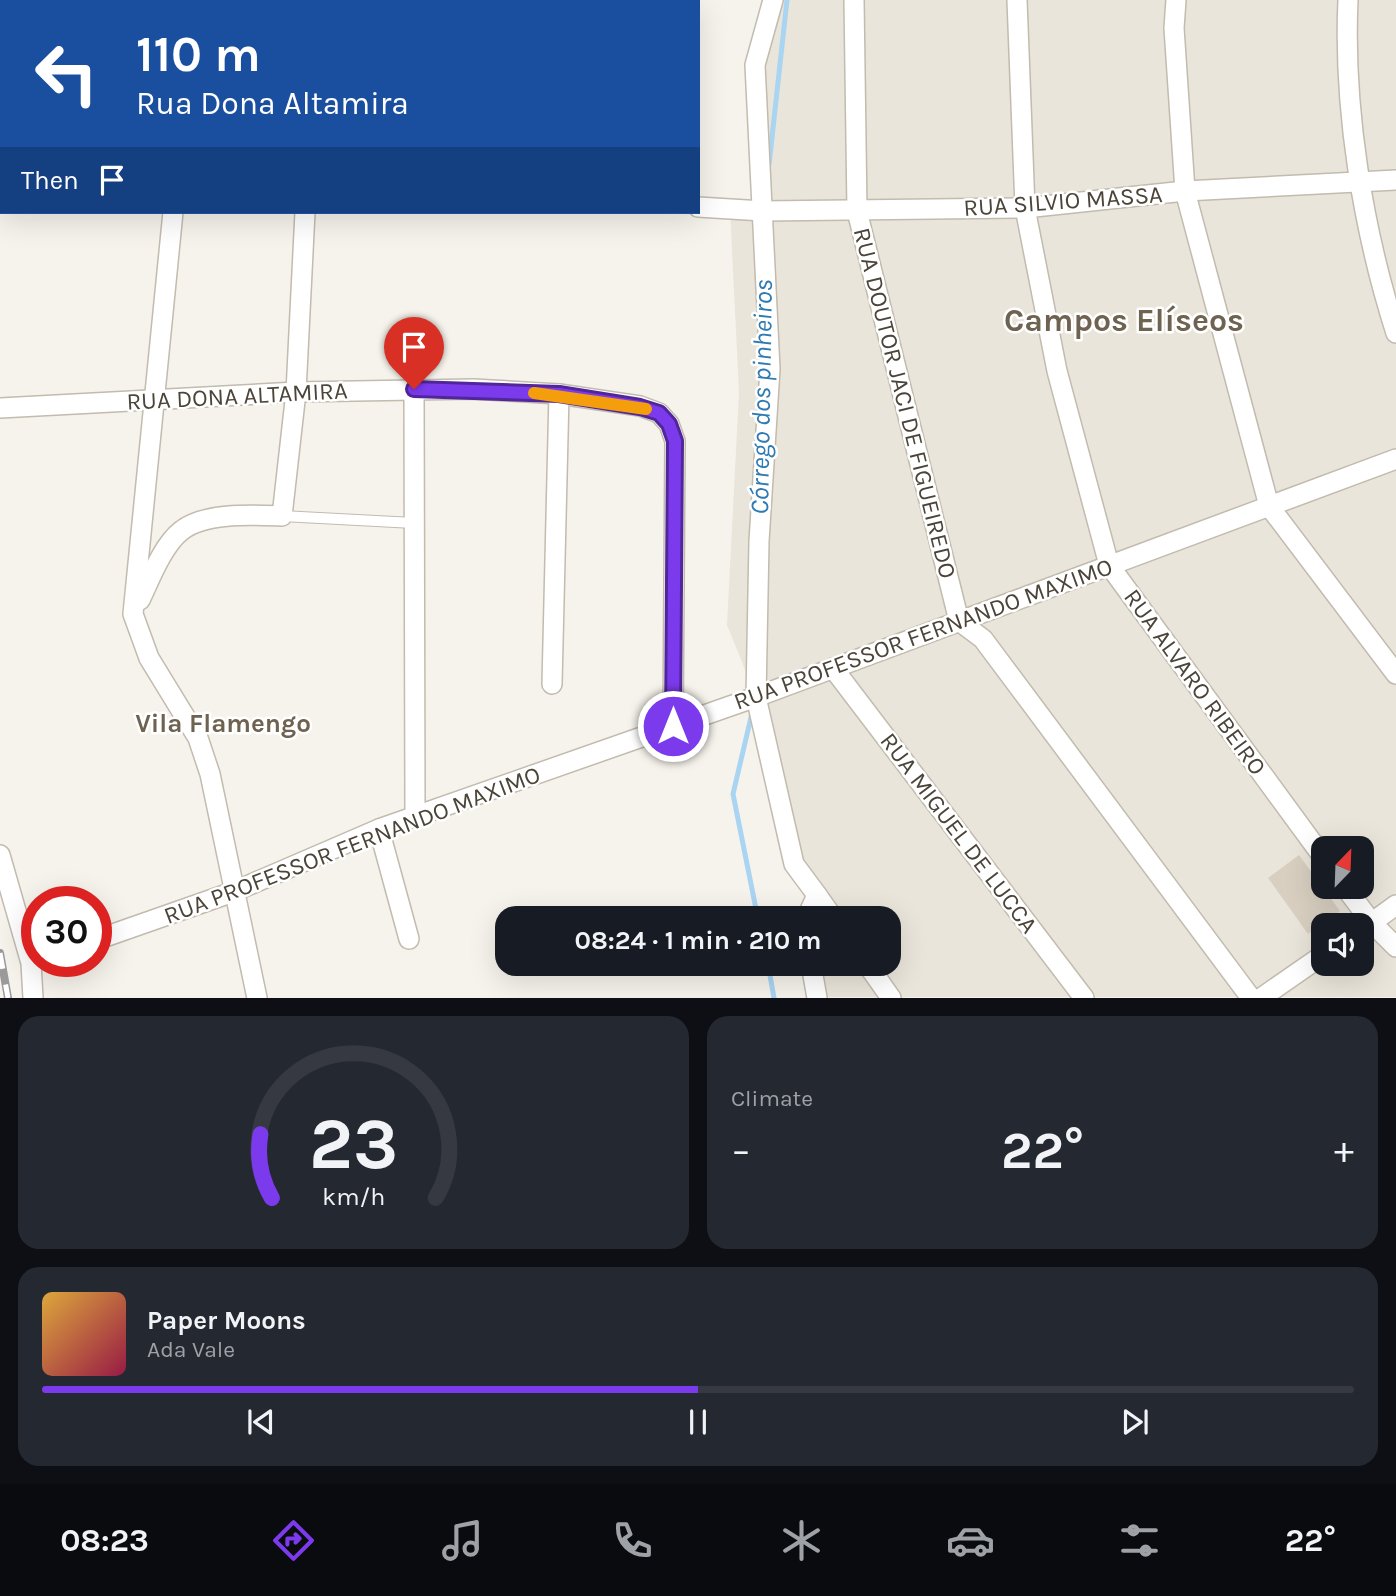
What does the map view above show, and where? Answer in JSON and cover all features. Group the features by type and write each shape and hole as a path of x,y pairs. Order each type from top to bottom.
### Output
{"street":[{"path":"773,0 755,65 770,369 759,541 756,697 793,864 825,906"},
{"name":"RUA DOUTOR JACI DE FIGUEIREDO","path":"854,0 858,211 959,621"},
{"name":"RUA ALVARO RIBEIRO","path":"1017,0 1025,208 1057,370 1109,565 1311,841"},
{"path":"1176,0 1174,28 1185,191 1269,506 1396,674"},
{"path":"1348,0 1346,40 1359,183 1385,298 1396,333"},
{"name":"RUA SILVIO MASSA","path":"700,207 764,211 1025,208 1185,191 1396,180"},
{"path":"173,214 133,614 149,658 198,738 210,774 257,998"},
{"path":"133,614 180,531 191,524 234,515 282,516 296,392 305,214"},
{"path":"414,389 415,817"},
{"name":"RUA DONA ALTAMIRA","path":"0,408 296,392 414,389 559,394 640,407 659,413 669,424 675,441 673,726"},
{"path":"552,684 559,394"},
{"name":"RUA PROFESSOR FERNANDO MAXIMO","path":"112,934 233,892 379,829 756,697 1396,459"},
{"path":"959,621 983,639 1251,998"},
{"name":"RUA MIGUEL DE LUCCA","path":"834,668 1084,998"},
{"path":"379,829 409,939"},
{"path":"0,855 21,919"},
{"path":"812,906 817,895"},
{"path":"1374,920 1396,905"},
{"path":"1374,932 1396,947"},
{"path":"1261,998 1311,963"},
{"path":"813,976 817,998"},
{"path":"875,976 891,998"},
{"path":"33,998 34,977"}],"lane":[{"path":"282,516 414,523"}],"shaded area":[{"path":"773,0 1396,0 1396,997 817,997 813,976 901,976 901,906 811,906 816,895 794,864 756,697 727,625 739,392 730,210 763,211 755,65"}],"building":[{"path":"1299,855 1311,871 1311,900 1332,900 1340,911 1311,913 1311,932 1308,934 1268,878"}],"waterway":[{"name":"Córrego dos pinheiros","path":"769,165 787,0"},
{"name":"Córrego dos pinheiros","path":"752,713 733,794 755,906"},
{"name":"Córrego dos pinheiros","path":"770,976 774,998"}],"railway":[{"path":"0,953 8,998"}],"slow traffic":[{"path":"534,393 559,394 646,409"}],"district":[{"name":"Campos Elíseos","path":"1124,320"},
{"name":"Vila Flamengo","path":"223,723"}],"route":[{"path":"414,389 559,394 640,407 659,413 669,424 675,441 673,726"}]}
